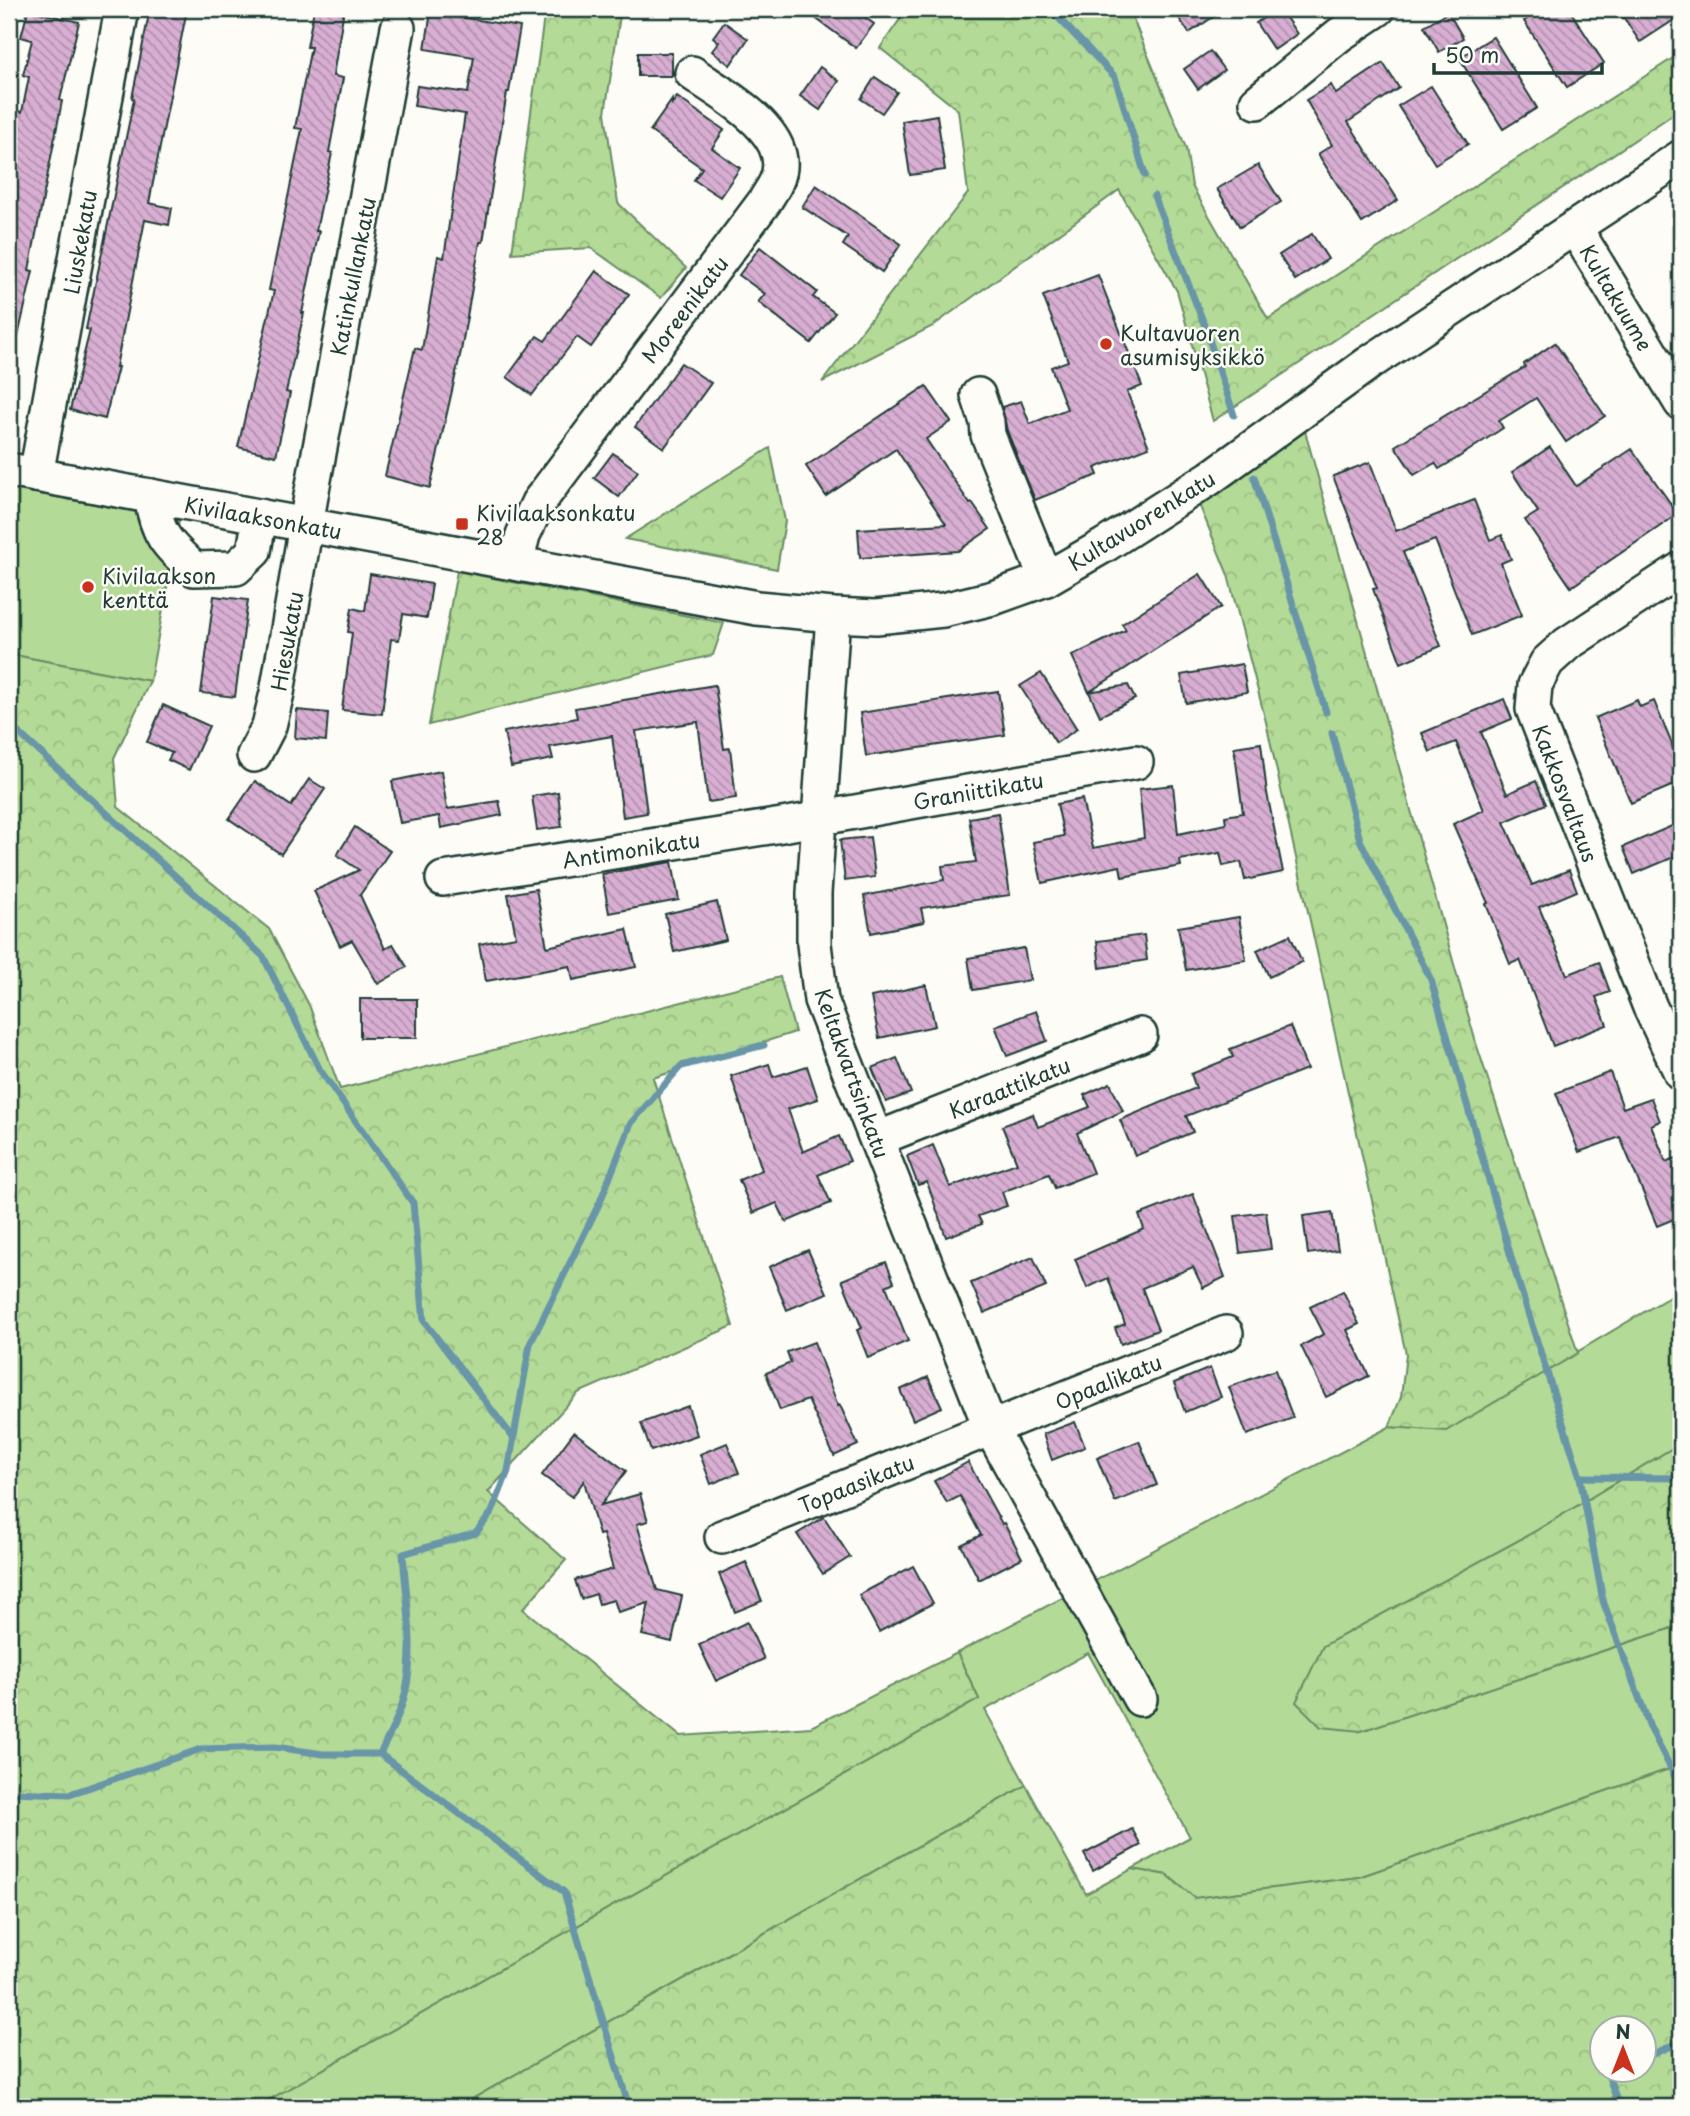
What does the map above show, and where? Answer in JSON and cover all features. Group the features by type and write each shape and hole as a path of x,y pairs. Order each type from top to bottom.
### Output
{"street":[{"name":"Liuskekatu","path":"22,473 122,9"},
{"path":"1257,102 1299,66 1374,10"},
{"name":"Katinkullankatu","path":"306,524 398,28"},
{"name":"Moreenikatu","path":"516,563 523,535 538,503 778,180 780,159 775,141 761,123 692,73"},
{"name":"Kultavuorenkatu","path":"516,563 757,608 833,615 876,617 943,610 993,598 1046,579 1210,478 1369,363 1681,157"},
{"name":"Kultakuume","path":"1575,228 1680,400"},
{"path":"978,395 987,422 988,435 1046,579"},
{"name":"Kivilaaksonkatu","path":"22,473 516,563"},
{"path":"151,496 155,523 162,535 169,546 194,569 236,568 254,551 260,516"},
{"name":"Hiesukatu","path":"254,755 269,726 277,693 306,524"},
{"name":"Kakkosvaltaus","path":"1681,569 1567,645 1547,662 1535,685 1533,709 1650,1007 1681,1073"},
{"name":"Keltakvartsinkatu","path":"833,615 814,893 814,944 821,1000 991,1429 1140,1699"},
{"name":"Graniittikatu","path":"820,818 1136,762"},
{"name":"Antimonikatu","path":"443,878 820,818"},
{"name":"Karaattikatu","path":"877,1139 1140,1035"},
{"name":"Opaalikatu","path":"991,1429 1226,1333"},
{"name":"Topaasikatu","path":"722,1537 991,1429"}],"green space":[{"path":"545,9 621,9 605,113 618,203 686,268 661,298 591,248 512,253"},
{"path":"907,9 1129,9 1186,148 1192,186 1268,319 1681,53 1681,109 1213,421 1177,291 1119,190 933,326 822,382 968,193 958,110 880,48"},
{"path":"1305,431 1476,1043 1578,1353 1446,1431 1389,1427 1401,1397 1406,1354 1266,722 1228,575 1199,504"},
{"path":"770,448 785,521 777,569 625,539"},
{"name":"Kivilaakson kenttä","path":"9,488 179,520 150,681 9,654"},
{"path":"457,571 724,623 713,655 429,725"},
{"path":"9,654 150,681 114,758 118,807 269,929 309,1005 340,1089 780,977 795,1032 653,1078 733,1326 578,1393 488,1492 566,1560 523,1609 680,1736 811,1727 957,1653 979,1699 256,2107 9,2107"},
{"path":"1681,1290 1681,1443 1534,1532 1361,1731 1681,1625 1681,1765 1359,1877 1195,1898 1167,1875 1132,1869 1190,1837 1088,1653 985,1710 1026,1785 458,2107 256,2107 979,1699 957,1653 1389,1427 1446,1430"},
{"path":"1681,1443 1681,1625 1361,1731 1321,1727 1296,1702 1323,1646 1534,1532"},
{"path":"1681,1765 1681,2107 458,2107 1026,1785 1086,1894 1132,1869 1167,1875 1195,1898 1359,1877"}],"building":[{"path":"150,9 187,9 149,203 172,208 169,225 145,220 118,367 105,419 70,410 90,330 86,329"},
{"path":"314,9 344,9 333,76 343,78 329,152 332,153 316,231 319,231 286,392 290,393 276,456 238,447 274,291 269,290 302,129 295,128 311,47 307,47"},
{"path":"803,9 853,9 874,24 856,48"},
{"path":"1173,9 1225,9 1189,33"},
{"path":"1280,9 1297,34 1274,50 1256,23"},
{"path":"1544,9 1569,9 1604,63 1567,87 1524,21"},
{"path":"1618,9 1666,9 1674,20 1640,42"},
{"path":"28,10 79,22 60,100 62,101 29,270 33,271 16,345 9,344 9,190 17,147 9,145 9,109 22,112 29,77 23,75 32,40 21,37"},
{"path":"431,12 520,27 483,242 480,242 461,351 430,488 385,476 415,348 422,350 438,256 444,258 465,114 414,106 417,86 468,93 474,57 425,49"},
{"path":"1448,12 1463,38 1439,52 1424,26"},
{"path":"724,22 748,39 730,65 712,51 719,42 713,37"},
{"path":"1493,37 1537,108 1503,129 1459,58"},
{"path":"1210,51 1224,70 1198,89 1184,69"},
{"path":"638,53 672,53 672,76 638,76"},
{"path":"1383,63 1399,88 1348,122 1398,200 1362,223 1318,154 1332,145 1306,100 1331,85 1336,94"},
{"path":"820,67 839,81 820,110 800,96"},
{"path":"875,77 897,92 882,113 861,99"},
{"path":"1431,86 1468,144 1435,164 1398,106"},
{"path":"677,97 724,130 712,148 740,168 720,197 694,180 702,168 650,131"},
{"path":"937,115 945,170 910,175 902,121"},
{"path":"1258,165 1281,202 1240,227 1217,189"},
{"path":"816,185 901,244 882,272 843,245 848,237 802,207"},
{"path":"1312,234 1328,259 1295,280 1279,255"},
{"path":"760,247 817,292 813,297 835,313 811,343 758,302 765,294 739,275"},
{"path":"596,271 629,294 591,347 577,337 532,395 507,377 537,336 545,341"},
{"path":"1098,275 1142,386 1127,392 1149,447 1095,468 1098,475 1035,500 1007,431 1002,407 1021,401 1030,424 1067,409 1051,367 1068,361 1043,296"},
{"path":"1555,343 1605,416 1566,442 1536,398 1499,421 1503,428 1456,459 1439,469 1435,463 1414,475 1395,446 1525,367 1524,364"},
{"path":"681,363 711,383 664,448 635,427"},
{"path":"926,386 951,422 926,439 990,529 958,551 860,558 858,529 946,524 896,449 826,496 806,466"},
{"path":"1550,447 1576,486 1632,449 1678,514 1571,587 1525,520 1538,512 1512,472"},
{"path":"613,453 638,471 619,497 594,478"},
{"path":"1370,462 1396,531 1474,500 1490,540 1502,535 1511,559 1501,563 1522,615 1472,635 1435,540 1403,552 1441,646 1401,663 1373,589 1377,588 1333,476"},
{"path":"370,574 432,584 427,618 403,614 399,640 391,639 382,714 342,710 352,633 348,632 352,608 365,611"},
{"path":"1200,574 1221,607 1089,692 1072,656 1126,630 1122,624"},
{"path":"214,596 248,600 235,697 201,693"},
{"path":"1242,664 1247,692 1186,703 1181,675"},
{"path":"1041,673 1077,729 1056,743 1020,686"},
{"path":"715,685 724,749 730,748 736,798 708,802 698,722 636,731 647,813 623,817 612,736 550,747 553,759 511,767 504,732 577,718 575,708"},
{"path":"1128,685 1135,699 1100,716 1089,692"},
{"path":"998,691 1005,735 866,756 860,713"},
{"path":"1504,699 1512,719 1481,732 1507,794 1536,781 1546,804 1504,822 1532,885 1569,870 1577,891 1539,907 1567,975 1599,962 1610,992 1596,997 1607,1025 1553,1046 1520,960 1510,964 1486,904 1488,903 1453,824 1484,810 1456,742 1430,752 1422,733"},
{"path":"1637,700 1640,707 1654,701 1681,766 1681,782 1631,803 1595,718"},
{"path":"163,705 209,726 189,770 168,760 172,753 147,742"},
{"path":"297,710 328,713 326,741 295,738"},
{"path":"1261,743 1267,793 1283,872 1245,880 1241,862 1223,866 1220,853 1180,860 1181,866 1122,877 1120,866 1042,883 1033,842 1064,836 1057,804 1082,799 1093,848 1144,838 1139,789 1173,785 1178,834 1226,824 1225,816 1243,813 1234,747"},
{"path":"441,771 447,809 499,801 502,815 441,828 439,816 400,823 392,781"},
{"path":"309,779 325,789 281,854 229,819 255,781 291,806"},
{"path":"558,792 562,827 537,830 532,796"},
{"path":"998,813 1010,895 921,908 924,922 871,933 864,896 944,880 942,866 976,862 969,818"},
{"path":"1681,822 1681,854 1634,874 1623,847"},
{"path":"355,827 390,851 360,895 385,949 393,944 407,967 378,984 352,940 340,946 314,891 359,870 337,855"},
{"path":"870,837 875,877 845,881 840,840"},
{"path":"672,862 679,900 609,913 602,874"},
{"path":"536,889 547,947 627,929 636,967 573,980 570,966 486,981 479,944 516,937 508,894"},
{"path":"717,902 726,940 674,952 665,914"},
{"path":"1239,917 1246,960 1186,970 1178,927"},
{"path":"1144,935 1147,960 1100,968 1097,941"},
{"path":"1290,935 1302,962 1269,977 1257,950"},
{"path":"1024,948 1030,980 973,990 968,958"},
{"path":"926,985 935,1026 879,1038 871,997"},
{"path":"360,999 417,999 417,1038 360,1038"},
{"path":"1036,1011 1047,1041 1007,1056 995,1026"},
{"path":"1290,1026 1307,1069 1186,1116 1193,1132 1135,1156 1120,1120 1196,1088 1191,1074 1233,1057 1230,1049"},
{"path":"897,1058 911,1093 886,1102 872,1068"},
{"path":"769,1064 773,1077 807,1066 818,1099 788,1109 803,1152 839,1136 850,1161 818,1175 831,1203 786,1222 777,1203 753,1213 739,1180 762,1170 731,1076"},
{"path":"1610,1072 1623,1108 1651,1098 1660,1121 1651,1125 1666,1162 1676,1158 1681,1170 1681,1216 1657,1226 1620,1137 1579,1152 1556,1093"},
{"path":"1110,1083 1123,1111 1077,1133 1093,1173 1055,1188 1049,1174 1002,1192 1007,1206 978,1216 982,1224 946,1237 927,1182 918,1185 907,1156 933,1145 950,1187 1017,1163 1002,1126 1033,1114 1038,1127 1090,1107 1084,1095"},
{"path":"1193,1194 1225,1277 1203,1288 1193,1267 1142,1288 1158,1330 1121,1344 1115,1328 1125,1324 1108,1278 1087,1288 1075,1259 1144,1229 1139,1215"},
{"path":"1266,1212 1271,1249 1240,1253 1235,1216"},
{"path":"1332,1212 1338,1250 1308,1254 1303,1216"},
{"path":"808,1250 827,1293 787,1310 769,1267"},
{"path":"1033,1257 1046,1287 984,1313 971,1283"},
{"path":"886,1262 894,1282 886,1286 908,1341 868,1358 857,1330 862,1328 842,1280"},
{"path":"1343,1291 1359,1324 1347,1330 1369,1376 1326,1397 1301,1346 1324,1334 1310,1307"},
{"path":"814,1342 838,1406 840,1405 858,1445 834,1456 808,1400 780,1410 766,1373 791,1363 787,1352"},
{"path":"1210,1368 1221,1397 1185,1412 1174,1383"},
{"path":"1275,1370 1293,1418 1247,1435 1229,1387"},
{"path":"928,1377 942,1407 913,1420 900,1390"},
{"path":"688,1406 697,1435 651,1451 641,1423"},
{"path":"1075,1422 1085,1447 1052,1460 1043,1434"},
{"path":"574,1432 626,1471 601,1505 640,1494 648,1521 637,1524 657,1590 682,1596 672,1642 642,1635 649,1603 618,1612 614,1600 599,1604 596,1594 581,1599 575,1580 613,1569 603,1534 599,1535 584,1481 572,1497 542,1475"},
{"path":"1139,1441 1157,1485 1115,1502 1097,1458"},
{"path":"727,1443 739,1473 711,1484 700,1454"},
{"path":"968,1462 1022,1558 979,1580 961,1545 981,1535 960,1496 947,1503 934,1481"},
{"path":"824,1517 850,1557 823,1574 797,1534"},
{"path":"746,1562 762,1601 735,1612 719,1574"},
{"path":"913,1566 933,1603 879,1632 859,1595"},
{"path":"747,1622 764,1659 716,1681 699,1645"},
{"path":"1132,1829 1141,1845 1093,1871 1084,1854"}],"waterway":[{"path":"1050,9 1115,77 1145,175"},
{"path":"1154,196 1204,324 1234,415"},
{"path":"1254,477 1326,712"},
{"path":"9,724 263,956 320,1070 413,1203 424,1321 514,1439"},
{"path":"1332,733 1360,840 1431,980 1518,1281 1580,1477 1603,1601 1650,1727 1681,1789"},
{"path":"380,1754 400,1710 410,1661 403,1554 476,1533 492,1512 508,1471 530,1344 600,1202 631,1123 681,1066 764,1045"},
{"path":"1580,1477 1681,1478"},
{"path":"9,1792 70,1794 201,1749 275,1747 323,1754 380,1754 564,1892 629,2107"},
{"path":"1658,2052 1681,2042"},
{"path":"1611,2084 1619,2107"}],"place":[{"name":"Kultavuoren asumisyksikkö","path":"1106,344"},
{"name":"Kivilaaksonkatu 28","path":"462,524"},
{"name":"Kivilaakson kenttä","path":"88,587"}]}
